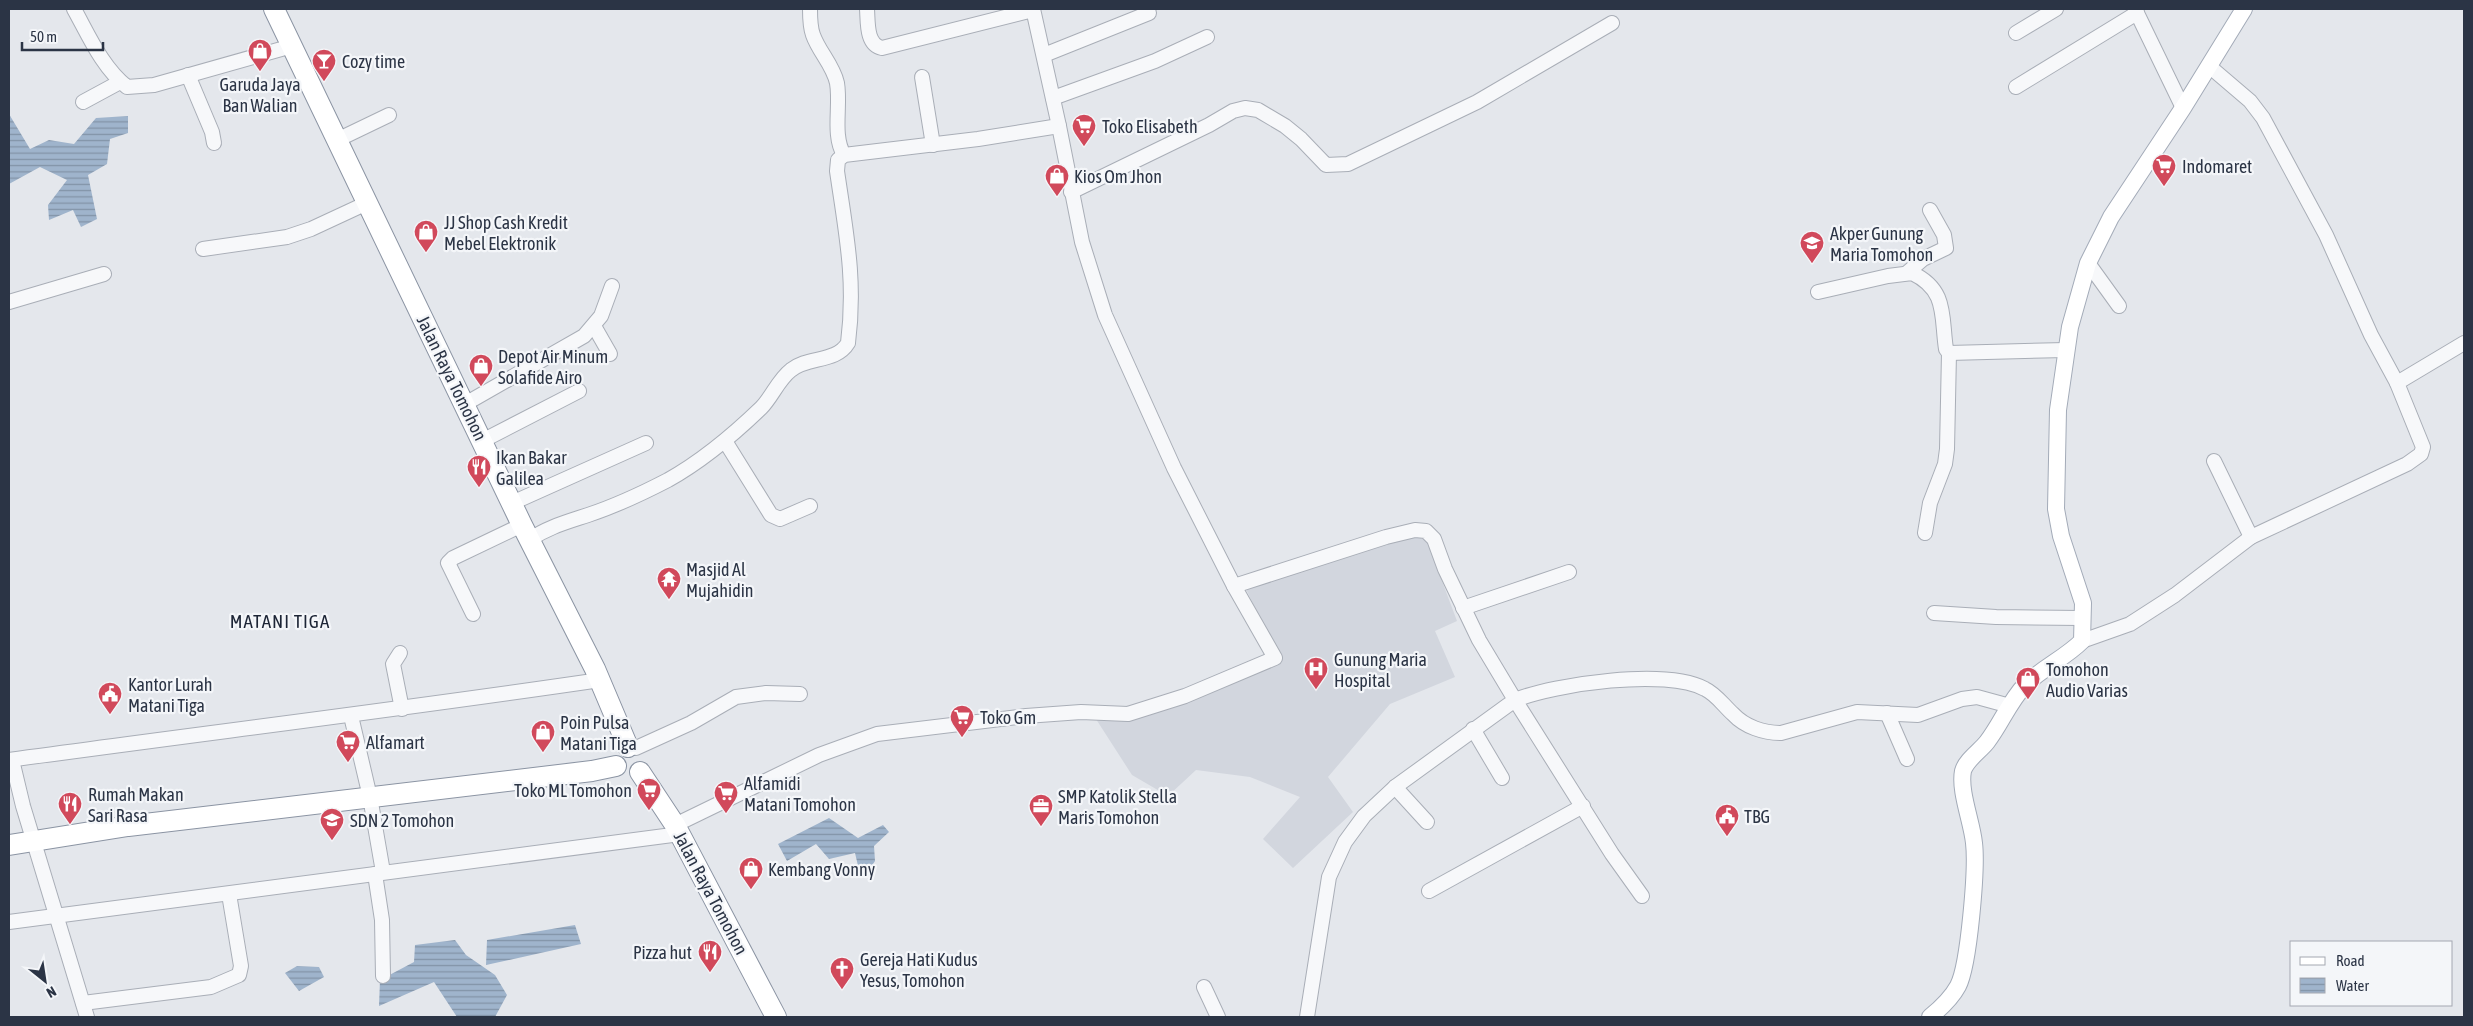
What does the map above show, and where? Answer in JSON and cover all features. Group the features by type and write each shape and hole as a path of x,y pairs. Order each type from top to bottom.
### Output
{"highway":[{"name":"Jalan Raya Tomohon","path":"274,9 526,533 632,747 644,757 645,765 640,772 677,829 776,1017"},
{"path":"616,766 618,754 632,747"},
{"path":"9,845 128,826 592,771 616,766"},
{"path":"616,766 625,775 633,776 640,772"}],"main road":[{"path":"1930,1017 1950,998 1959,984 1968,933 1975,867 1974,844 1963,784 1964,770 2000,726 2010,706 2024,687 2082,641 2083,603 2061,536 2056,509 2058,410 2070,327 2088,263 2111,217 2183,108 2244,9"}],"street":[{"path":"74,9 105,64 120,82 127,87 140,88 292,46"},
{"path":"810,9 811,29 814,38 830,66 837,84 839,145 844,155"},
{"path":"9,922 229,894 677,829 819,755 877,734 1034,715 1081,712 1128,714 1185,696 1275,658 1234,586 1174,468 1105,315 1082,242 1033,9 882,48 877,47 871,41 867,9"},
{"path":"2016,32 2056,9"},
{"path":"2016,87 2136,11 2183,108"},
{"path":"1044,55 1148,13"},
{"path":"1071,192 1209,125 1233,111 1244,108 1258,110 1285,126 1301,139 1326,165 1348,164 1477,102 1612,23"},
{"path":"1053,98 1155,61 1207,37"},
{"path":"2082,641 2130,624 2175,595 2251,537 2371,483 2414,460 2421,454 2423,447 2421,438 2396,383 2370,336 2326,235 2262,118 2250,102 2209,66"},
{"path":"188,75 212,132 214,143"},
{"path":"922,77 933,144"},
{"path":"83,102 120,82"},
{"path":"337,140 390,115"},
{"path":"473,614 448,563 453,558 526,533 544,530 610,506 668,480 725,441 766,402 793,368 837,354 848,343 852,269 837,172 838,160 844,155 1059,126"},
{"path":"203,250 293,235 367,203"},
{"path":"1818,292 1908,272 1924,259 1946,248 1944,235 1930,210"},
{"path":"2088,263 2119,306"},
{"path":"1908,272 1917,275 1928,284 1938,298 1942,309 1946,349 1949,353 1947,448 1944,464 1930,504 1924,533"},
{"path":"9,302 104,274"},
{"path":"465,404 584,336 601,316 612,286"},
{"path":"594,326 610,354"},
{"path":"2396,383 2464,343"},
{"path":"1949,353 2066,350"},
{"path":"482,441 579,391"},
{"path":"725,441 771,515 780,519 810,506"},
{"path":"512,503 646,443"},
{"path":"2214,461 2251,537"},
{"path":"1234,586 1386,537 1422,530 1434,539 1463,608 1479,640 1612,854 1642,896"},
{"path":"1463,608 1569,572"},
{"path":"1934,613 1996,618 2082,618"},
{"path":"400,652 393,664 402,709"},
{"path":"1307,1017 1328,877 1345,842 1364,816 1395,787 1515,700 1547,690 1649,679 1676,680 1706,689 1734,716 1751,727 1768,733 1795,731 1857,712 1918,715 1962,699 1977,697 2010,706"},
{"path":"87,1017 10,760 224,730 351,716 600,680"},
{"path":"632,747 692,722 736,697 766,692 800,694"},
{"path":"1887,713 1907,758"},
{"path":"351,716 370,797 379,873 383,976"},
{"path":"1473,729 1502,778"},
{"path":"1395,787 1427,822"},
{"path":"1429,890 1583,806"},
{"path":"83,1003 211,987 239,975 240,966 229,894"},
{"path":"1204,987 1218,1017"}],"shaded area":[{"name":"Gunung Maria Hospital","path":"1414,535 1427,541 1457,621 1435,631 1455,677 1390,704 1328,777 1353,812 1293,868 1263,839 1300,797 1250,777 1196,770 1168,796 1132,775 1094,716 1155,711 1279,664 1275,651 1246,589"}],"water":[{"path":"9,114 30,149 49,140 74,144 96,118 128,116 128,133 110,139 107,164 88,175 97,219 81,227 73,210 49,220 48,205 67,180 40,167 9,184"},
{"path":"829,818 858,838 883,825 889,832 874,846 875,861 866,875 859,870 855,853 829,859 816,844 787,861 778,844"},
{"path":"575,925 581,944 486,965 487,940"},
{"path":"455,940 466,955 495,975 507,995 495,1017 457,1017 434,982 379,1006 380,980 414,962 415,945"},
{"path":"297,966 319,967 324,977 299,991 285,973"}],"place":[{"name":"Garuda Jaya Ban Walian","path":"260,72"},
{"name":"Cozy time","path":"324,82"},
{"name":"Toko Elisabeth","path":"1084,147"},
{"name":"Indomaret","path":"2164,187"},
{"name":"Kios Om Jhon","path":"1057,197"},
{"name":"JJ Shop Cash Kredit Mebel Elektronik","path":"426,253"},
{"name":"Akper Gunung Maria Tomohon","path":"1812,264"},
{"name":"Depot Air Minum Solafide Airo","path":"481,387"},
{"name":"Ikan Bakar Galilea","path":"479,488"},
{"name":"Masjid Al Mujahidin","path":"669,600"},
{"name":"Gunung Maria Hospital","path":"1316,690"},
{"name":"Tomohon Audio Varias","path":"2028,700"},
{"name":"Kantor Lurah Matani Tiga","path":"110,715"},
{"name":"Toko Gm","path":"962,738"},
{"name":"Poin Pulsa Matani Tiga","path":"543,753"},
{"name":"Alfamart","path":"348,763"},
{"name":"Toko ML Tomohon","path":"649,811"},
{"name":"Alfamidi Matani Tomohon","path":"726,814"},
{"name":"Rumah Makan Sari Rasa","path":"70,825"},
{"name":"SMP Katolik Stella Maris Tomohon","path":"1041,827"},
{"name":"TBG","path":"1727,837"},
{"name":"SDN 2 Tomohon","path":"332,841"},
{"name":"Kembang Vonny","path":"751,890"},
{"name":"Pizza hut","path":"710,973"},
{"name":"Gereja Hati Kudus Yesus, Tomohon","path":"842,990"}],"district":[{"name":"MATANI TIGA","path":"280,621"}]}
